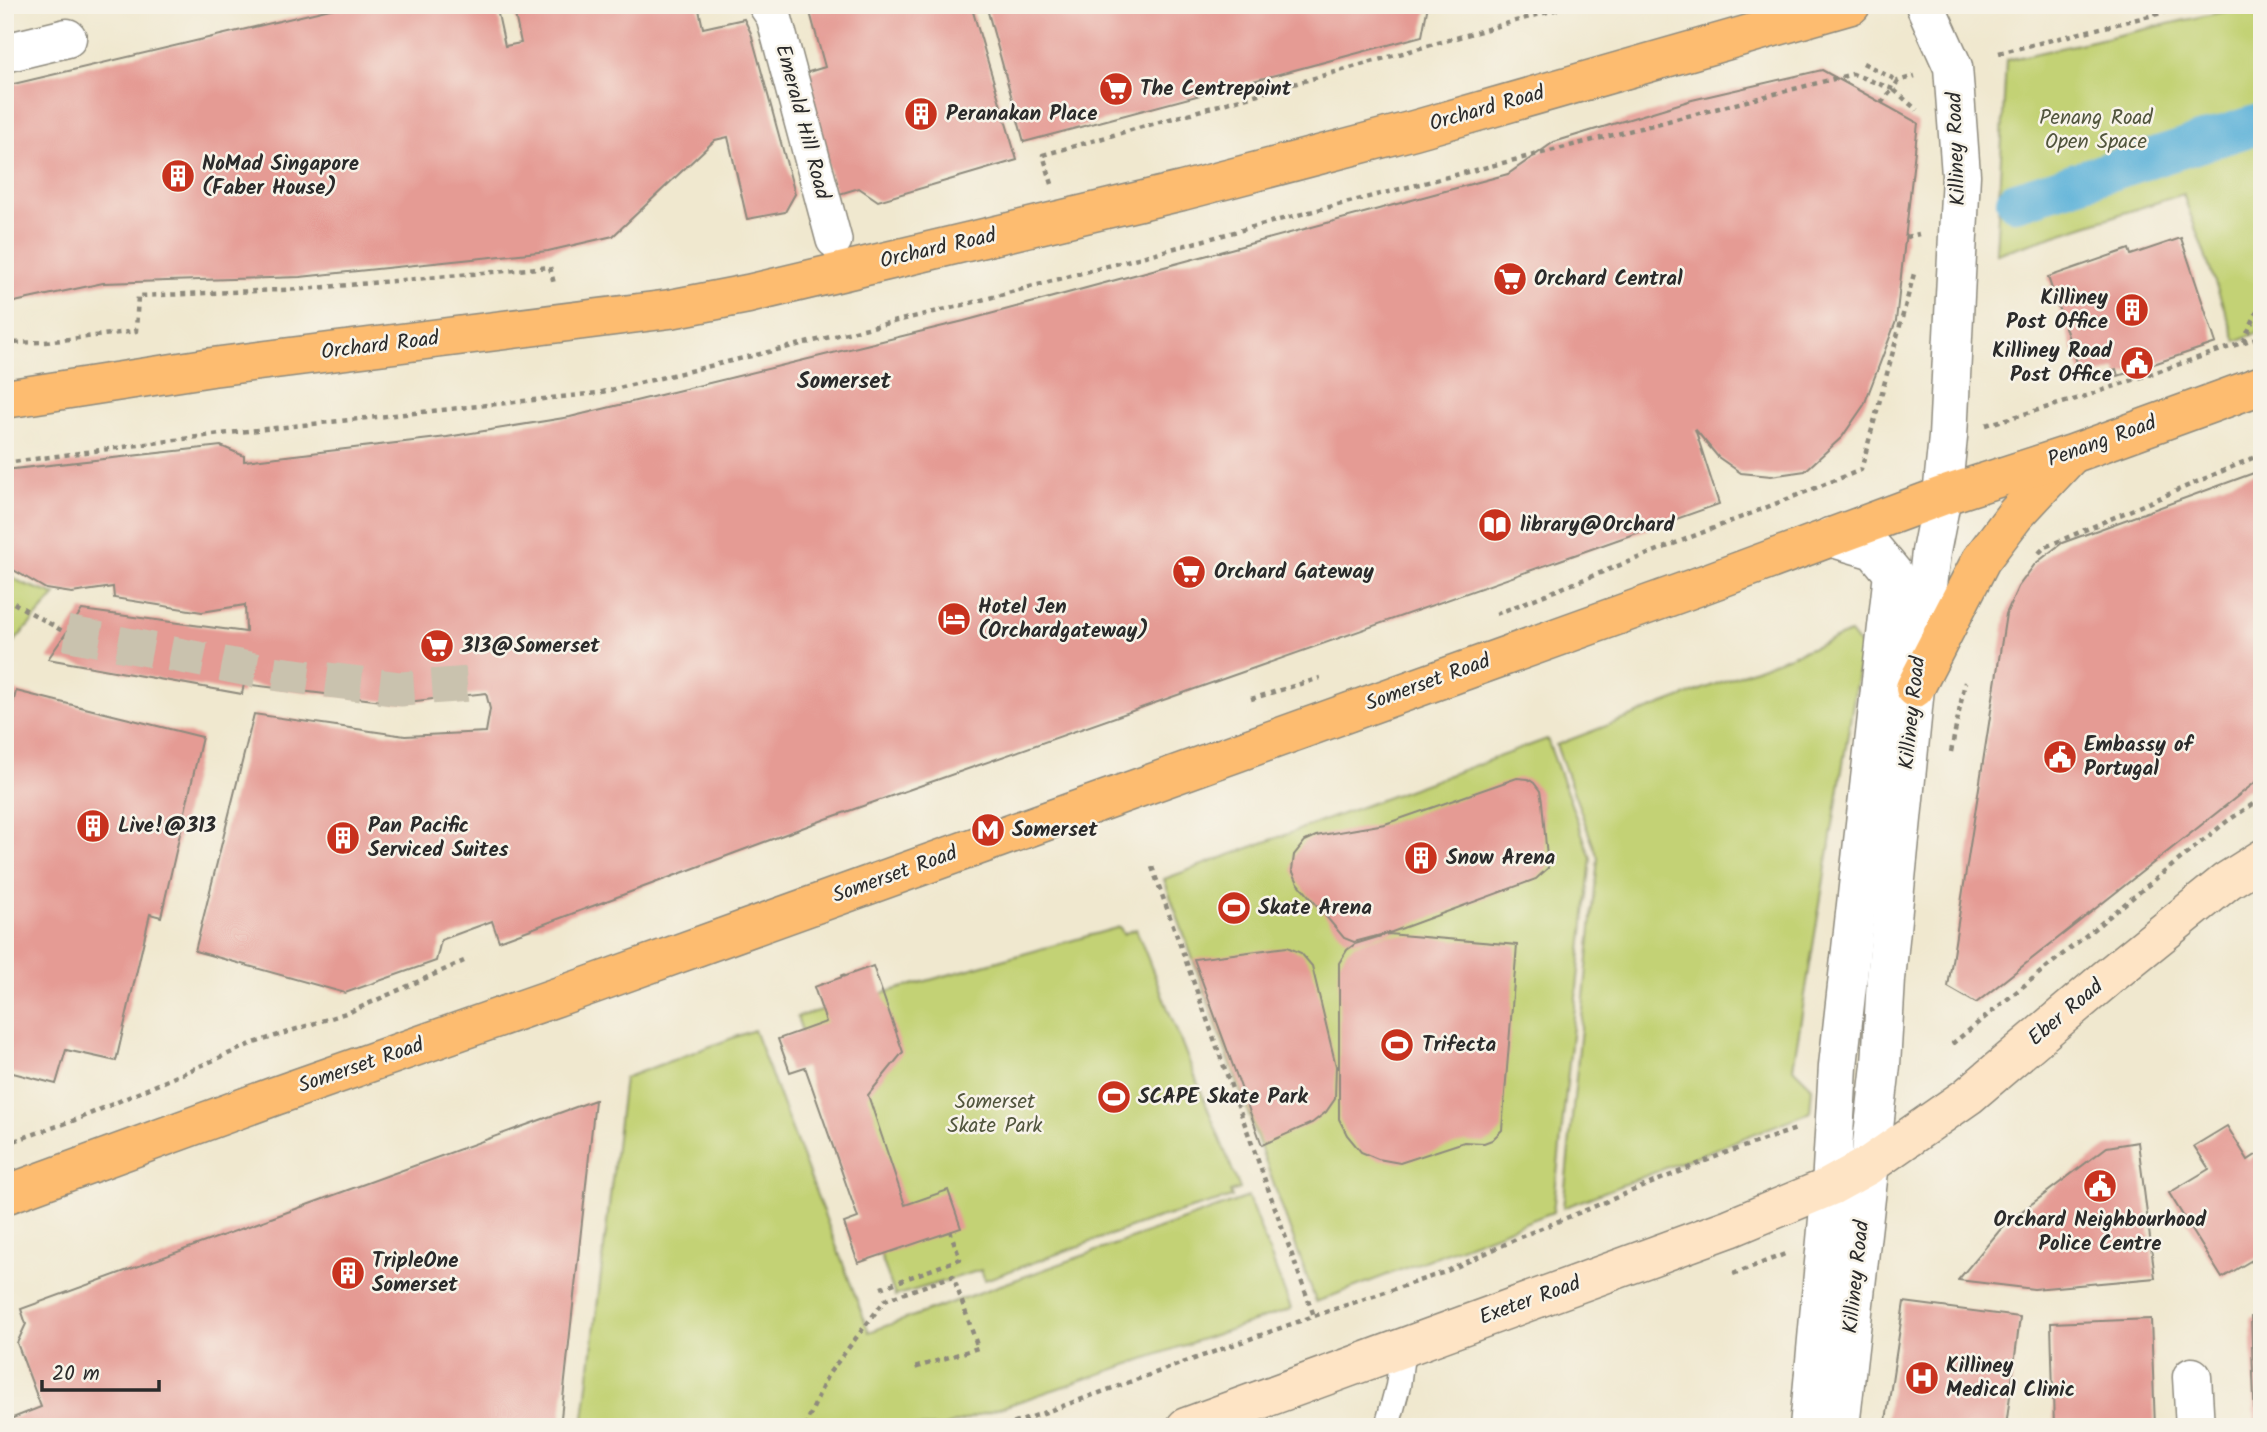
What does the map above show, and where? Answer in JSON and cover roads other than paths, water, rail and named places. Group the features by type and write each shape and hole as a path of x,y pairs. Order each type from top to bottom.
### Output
{"main road":[{"name":"Orchard Road","path":"5,399 212,367 670,309 760,292 1182,191 1388,137 1852,5"},
{"name":"Penang Road","path":"1942,496 2072,454 2262,385"},
{"path":"1915,688 1981,559 2015,516 2072,454"},
{"name":"Somerset Road","path":"5,1195 1942,496"},
{"name":"Eber Road","path":"1868,1165 1968,1096 2207,897 2262,859"},
{"name":"Exeter Road","path":"1186,1427 1730,1228 1830,1186 1868,1165"}],"street":[{"name":"Emerald Hill Road","path":"766,5 774,17 834,240"},
{"name":"Killiney Road","path":"1840,1427 1881,1065 1886,979 1915,688 1948,437 1961,176 1953,67 1925,5"},
{"path":"5,53 67,38"},
{"name":"Killiney Road","path":"1809,1427 1838,1066 1893,573 1874,550 1830,537"},
{"path":"2192,1377 2195,1427"}],"lane":[{"path":"1387,1427 1398,1386 1403,1348"}],"waterway":[{"path":"2016,201 2262,123"}],"tunnel":[{"path":"66,633 264,672 401,689 484,683"}],"place":[{"name":"The Centrepoint","path":"1116,89"},
{"name":"Peranakan Place","path":"921,114"},
{"name":"NoMad Singapore (Faber House)","path":"178,176"},
{"name":"Orchard Central","path":"1510,279"},
{"name":"Killiney Post Office","path":"2132,310"},
{"name":"Killiney Road Post Office","path":"2137,363"},
{"name":"library@Orchard","path":"1495,525"},
{"name":"Orchard Gateway","path":"1189,572"},
{"name":"Hotel Jen (Orchardgateway)","path":"954,619"},
{"name":"313@Somerset","path":"437,646"},
{"name":"Embassy of Portugal","path":"2060,757"},
{"name":"Live!@313","path":"93,826"},
{"name":"Somerset","path":"988,830"},
{"name":"Pan Pacific Serviced Suites","path":"343,838"},
{"name":"Snow Arena","path":"1421,858"},
{"name":"Skate Arena","path":"1234,908"},
{"name":"Trifecta","path":"1397,1045"},
{"name":"SCAPE Skate Park","path":"1114,1097"},
{"name":"Orchard Neighbourhood Police Centre","path":"2100,1186"},
{"name":"TripleOne Somerset","path":"348,1273"},
{"name":"Killiney Medical Clinic","path":"1922,1378"}],"district":[{"name":"Somerset","path":"844,382"}],"park label":[{"name":"Penang Road Open Space","path":"2096,130"},
{"name":"Somerset Skate Park","path":"995,1114"}]}
